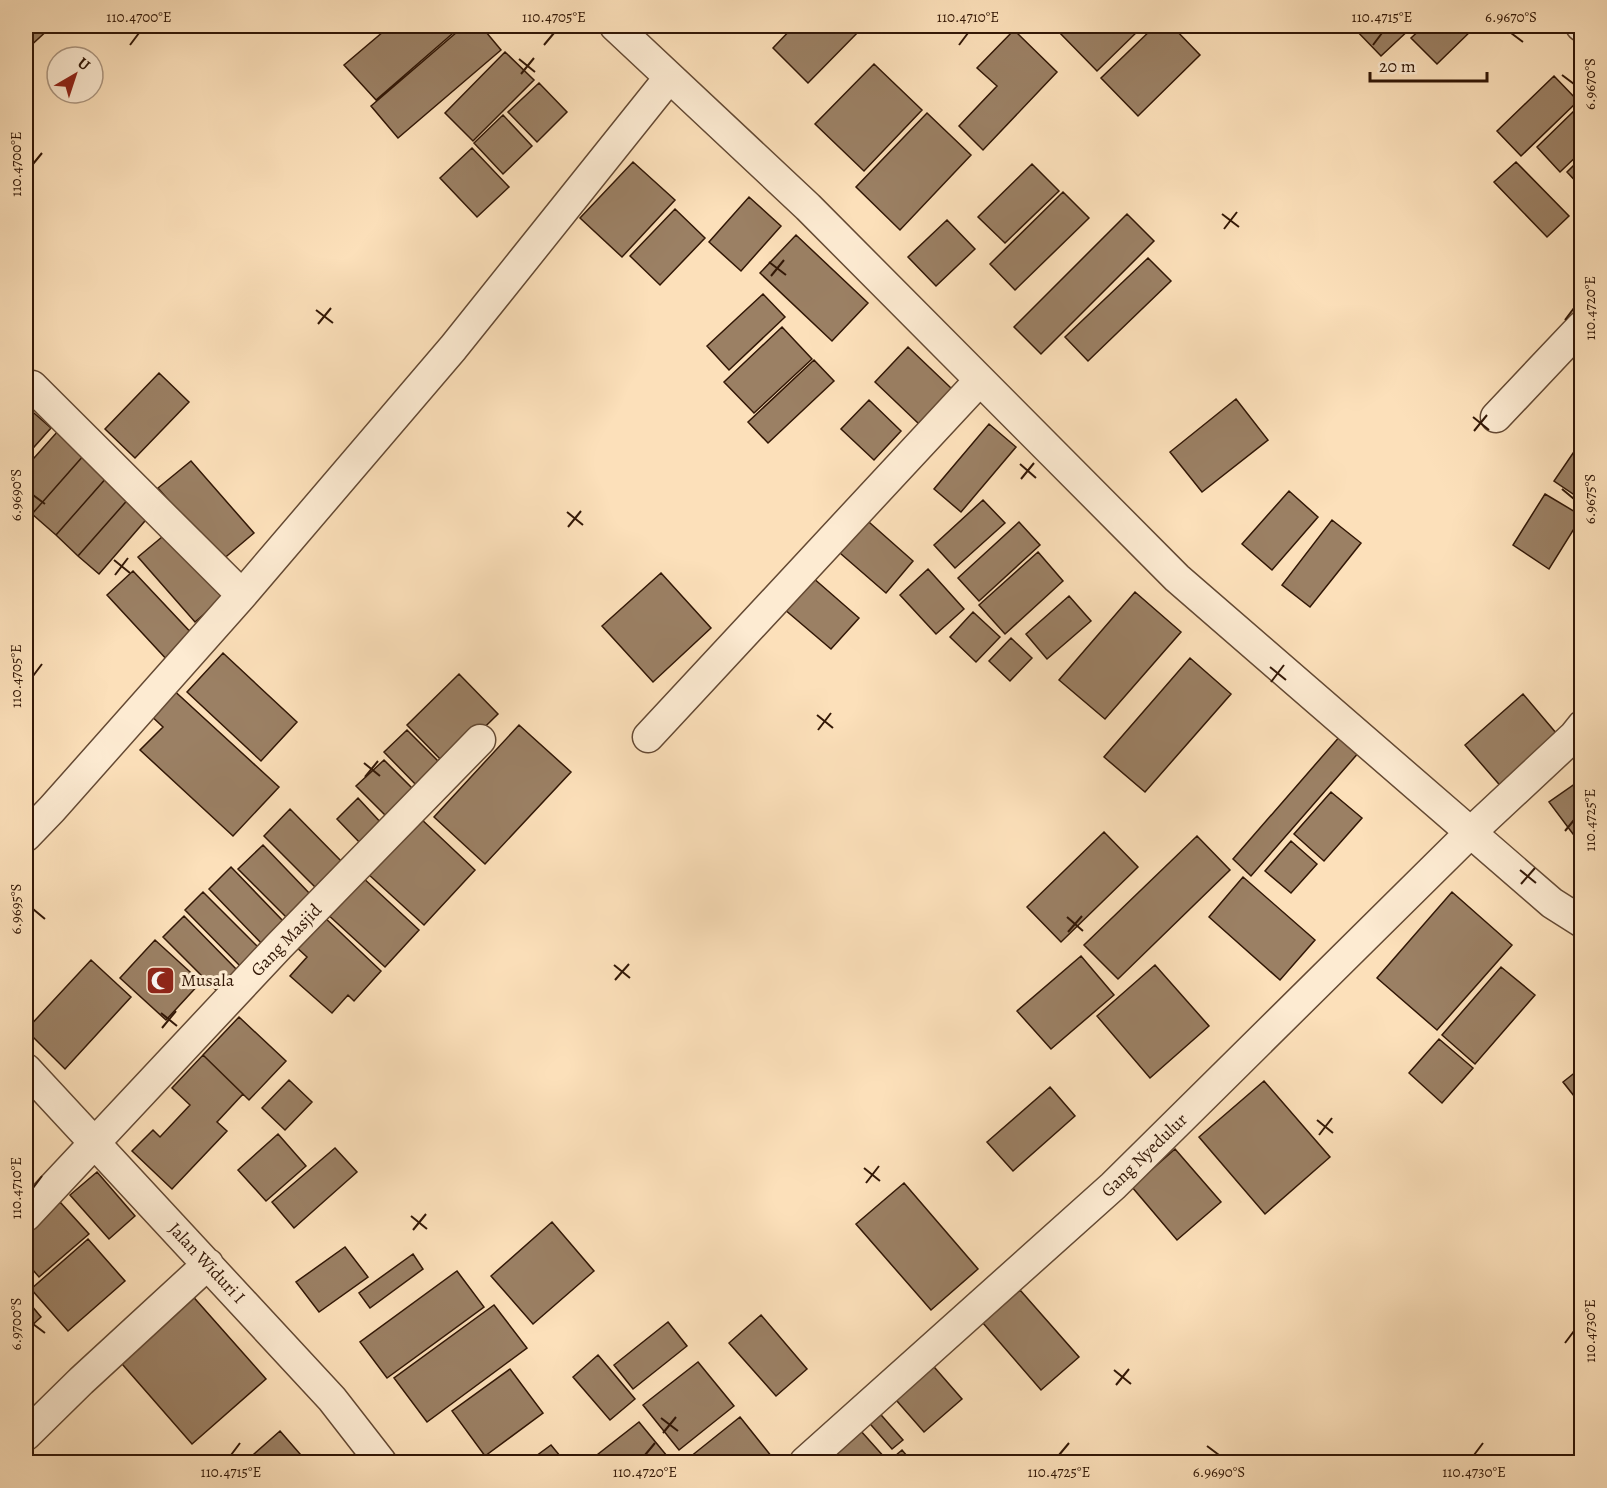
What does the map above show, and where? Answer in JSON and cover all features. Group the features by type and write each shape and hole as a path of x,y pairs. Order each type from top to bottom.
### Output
{"street":[{"path":"615,26 808,207 1177,578 1552,903 1581,922"},
{"path":"26,836 242,595 453,348 669,78"},
{"path":"1496,417 1581,326"},
{"path":"648,737 980,380"},
{"path":"32,386 242,595"},
{"name":"Gang Nyedulur","path":"805,1462 1113,1186 1470,833 1574,736 1581,726"},
{"name":"Gang Masjid","path":"26,1216 287,938 480,740"},
{"name":"Jalan Widuri I","path":"26,1069 332,1399 381,1462"},
{"path":"26,1435 208,1264"}],"building":[{"path":"26,26 52,26 26,50"},
{"path":"390,26 445,26 452,34 376,100 344,65"},
{"path":"464,26 481,26 501,50 398,138 371,106"},
{"path":"794,26 864,26 808,83 773,48"},
{"path":"1059,26 1143,26 1097,71 1056,29"},
{"path":"1155,26 1172,26 1200,55 1138,116 1101,78"},
{"path":"1352,26 1413,26 1381,56"},
{"path":"1424,26 1475,27 1437,64 1411,38"},
{"path":"1014,30 1057,72 983,150 959,126 997,86 977,68"},
{"path":"505,52 534,80 473,141 445,113"},
{"path":"874,64 922,110 864,171 815,124"},
{"path":"1554,76 1578,101 1521,156 1497,131"},
{"path":"539,83 567,112 537,142 508,112"},
{"path":"1577,108 1582,113 1582,151 1560,172 1537,147"},
{"path":"927,113 971,155 900,230 856,187"},
{"path":"503,115 532,146 503,174 474,143"},
{"path":"472,148 509,187 477,217 440,178"},
{"path":"1582,157 1582,188 1567,172"},
{"path":"633,162 675,200 622,257 580,218"},
{"path":"1516,162 1569,216 1547,237 1494,182"},
{"path":"1032,164 1059,191 1005,243 978,217"},
{"path":"1063,192 1089,218 1015,290 990,264"},
{"path":"749,197 781,226 741,271 709,242"},
{"path":"675,209 705,238 660,285 630,256"},
{"path":"1127,214 1154,241 1041,354 1014,327"},
{"path":"947,220 975,249 936,286 908,257"},
{"path":"796,235 868,303 832,341 760,273"},
{"path":"1148,258 1171,281 1088,361 1065,337"},
{"path":"763,294 785,317 729,370 707,346"},
{"path":"782,327 812,359 754,413 724,382"},
{"path":"908,347 952,389 919,424 875,382"},
{"path":"814,360 834,381 768,443 748,422"},
{"path":"159,373 189,402 135,458 105,429"},
{"path":"1236,399 1268,440 1202,492 1170,452"},
{"path":"869,400 901,431 874,460 841,429"},
{"path":"26,406 51,428 26,456"},
{"path":"989,424 1016,447 961,512 934,489"},
{"path":"58,431 84,455 32,514 26,508 26,467"},
{"path":"1582,440 1582,500 1554,481"},
{"path":"84,455 108,476 56,535 32,514"},
{"path":"191,461 254,533 221,561 158,488"},
{"path":"108,476 131,496 78,556 56,535"},
{"path":"1289,491 1318,517 1272,570 1242,544"},
{"path":"1545,494 1582,516 1549,569 1513,545"},
{"path":"131,496 151,514 99,574 78,556"},
{"path":"983,500 1005,523 955,568 934,545"},
{"path":"861,515 913,561 886,593 833,547"},
{"path":"1332,520 1361,543 1310,607 1282,585"},
{"path":"1019,522 1040,545 979,601 958,578"},
{"path":"168,532 224,597 195,622 138,557"},
{"path":"1038,552 1063,581 1005,634 979,605"},
{"path":"928,569 964,609 936,634 900,595"},
{"path":"133,571 196,638 169,662 107,595"},
{"path":"661,573 711,628 653,682 602,626"},
{"path":"812,577 859,618 831,649 784,609"},
{"path":"1135,592 1181,632 1105,719 1059,680"},
{"path":"1069,596 1091,621 1047,659 1026,634"},
{"path":"973,612 1000,637 976,662 950,637"},
{"path":"1011,638 1032,658 1010,681 989,661"},
{"path":"223,653 297,722 261,761 187,692"},
{"path":"1190,658 1231,694 1145,792 1104,757"},
{"path":"459,674 498,714 446,765 407,725"},
{"path":"169,686 279,787 233,836 140,750 163,727 146,711"},
{"path":"1523,694 1562,740 1504,790 1465,745"},
{"path":"519,725 571,772 485,864 434,817"},
{"path":"407,730 444,767 420,789 384,752"},
{"path":"1341,735 1360,751 1251,876 1233,859"},
{"path":"384,760 415,791 387,817 356,786"},
{"path":"1582,779 1582,828 1573,834 1549,802"},
{"path":"1331,792 1362,818 1324,861 1294,834"},
{"path":"358,798 383,825 362,845 337,819"},
{"path":"290,809 345,865 319,891 264,836"},
{"path":"419,817 475,870 424,925 367,873"},
{"path":"1104,832 1138,867 1061,942 1027,907"},
{"path":"1197,836 1230,870 1118,979 1084,945"},
{"path":"1291,841 1317,864 1291,893 1265,871"},
{"path":"263,845 311,895 288,919 238,869"},
{"path":"231,867 285,923 262,944 209,889"},
{"path":"360,875 419,930 385,967 325,912"},
{"path":"1243,877 1315,940 1280,980 1209,917"},
{"path":"203,892 262,951 243,969 185,910"},
{"path":"1452,892 1512,945 1437,1030 1377,978"},
{"path":"322,915 381,971 354,1001 348,995 332,1013 290,976 307,957 294,945"},
{"path":"184,916 240,973 219,993 163,937"},
{"name":"Musala","path":"155,940 201,982 166,1020 120,978"},
{"path":"1081,956 1114,995 1051,1049 1017,1011"},
{"path":"91,960 131,997 65,1069 26,1030"},
{"path":"1155,965 1209,1026 1150,1078 1097,1016"},
{"path":"1501,967 1535,995 1475,1064 1442,1035"},
{"path":"239,1017 286,1061 249,1100 203,1055"},
{"path":"1439,1039 1473,1068 1442,1103 1409,1073"},
{"path":"203,1055 243,1094 217,1122 227,1131 172,1189 132,1151 153,1130 160,1137 190,1105 172,1088"},
{"path":"1582,1067 1582,1106 1563,1082"},
{"path":"289,1080 312,1102 285,1130 262,1108"},
{"path":"1264,1081 1330,1157 1265,1214 1199,1137"},
{"path":"1050,1087 1075,1116 1013,1171 987,1142"},
{"path":"278,1134 306,1166 266,1201 238,1170"},
{"path":"335,1148 357,1172 294,1228 272,1202"},
{"path":"1175,1149 1221,1202 1177,1240 1132,1187"},
{"path":"97,1172 135,1216 109,1239 70,1195"},
{"path":"904,1183 978,1269 931,1310 856,1224"},
{"path":"60,1202 89,1234 39,1277 26,1262 26,1233"},
{"path":"552,1222 594,1271 533,1324 491,1276"},
{"path":"88,1239 125,1281 68,1331 31,1289"},
{"path":"345,1247 368,1277 319,1312 296,1282"},
{"path":"413,1254 423,1269 370,1308 359,1293"},
{"path":"457,1271 484,1307 387,1378 360,1342"},
{"path":"1020,1290 1079,1357 1041,1390 983,1323"},
{"path":"189,1292 266,1379 192,1444 116,1357"},
{"path":"26,1299 41,1317 26,1331"},
{"path":"494,1305 527,1348 427,1422 394,1378"},
{"path":"761,1315 807,1369 776,1396 729,1343"},
{"path":"668,1322 687,1346 633,1389 614,1365"},
{"path":"598,1355 635,1399 610,1420 573,1377"},
{"path":"928,1360 962,1399 924,1432 890,1393"},
{"path":"698,1362 734,1406 679,1450 643,1405"},
{"path":"510,1369 543,1413 485,1456 452,1411"},
{"path":"875,1408 903,1440 892,1449 865,1418"},
{"path":"740,1417 776,1462 694,1462 690,1457"},
{"path":"639,1422 672,1462 588,1462"},
{"path":"860,1430 885,1458 880,1462 827,1462"},
{"path":"280,1431 307,1462 245,1462"},
{"path":"551,1445 565,1462 528,1462"},
{"path":"902,1450 912,1462 888,1462"}],"place":[{"name":"Musala","path":"160,980"}]}
